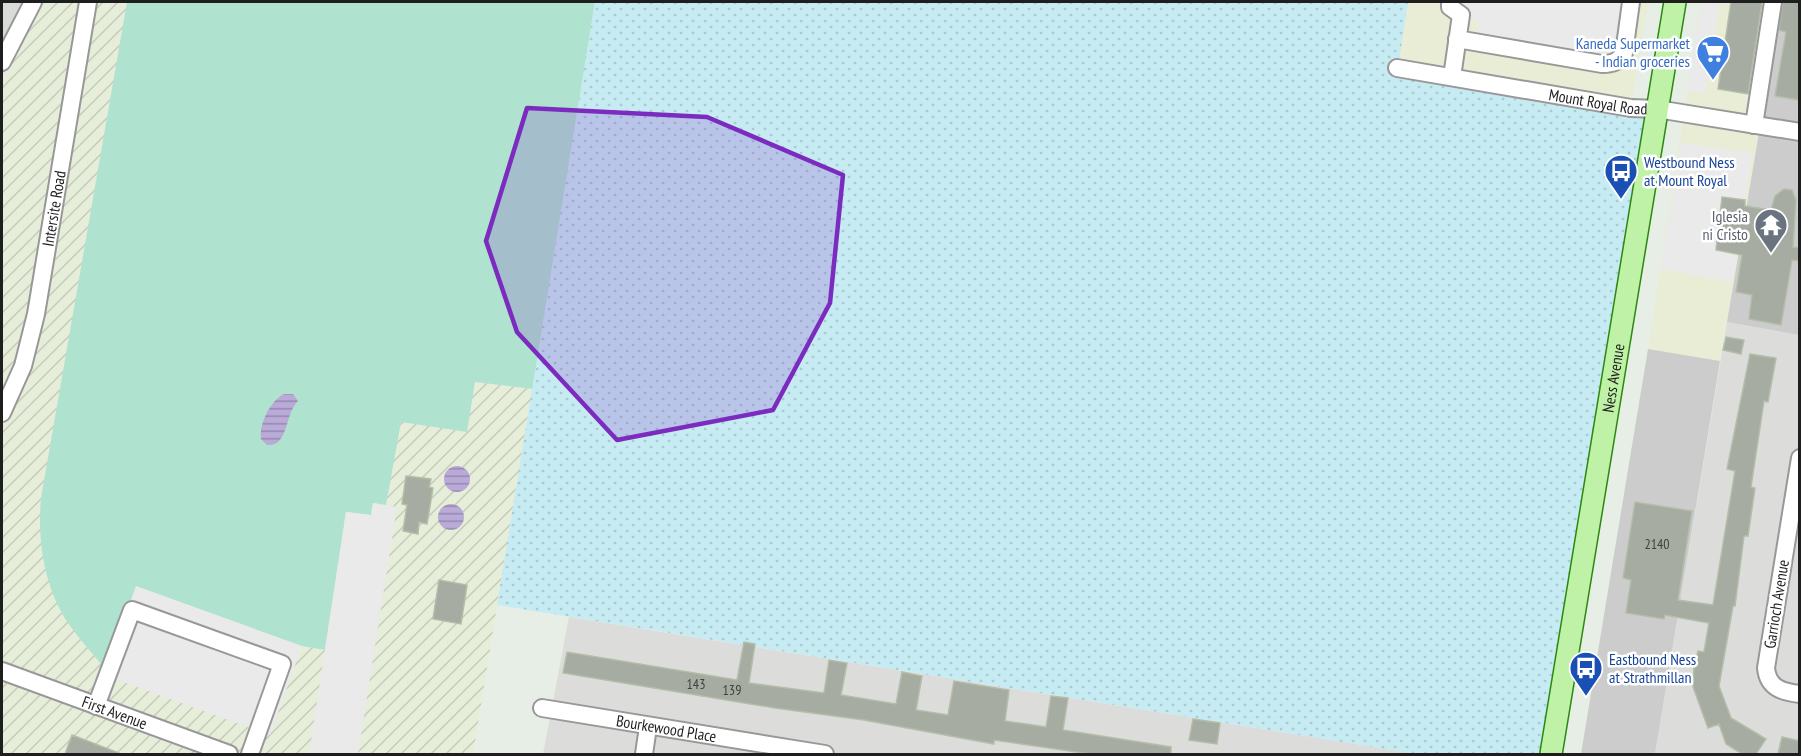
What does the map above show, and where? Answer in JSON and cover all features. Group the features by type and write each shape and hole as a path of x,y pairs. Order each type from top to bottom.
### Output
{"main road":[{"name":"Ness Avenue","path":"1551,754 1675,2"}],"street":[{"path":"2,62 33,2"},
{"name":"Intersite Road","path":"2,413 23,366 36,314 88,2"},
{"path":"1450,2 1450,7 1461,15 1452,77"},
{"path":"1457,39 1602,64 1613,63 1624,53 1631,2"},
{"path":"1754,125 1773,2"},
{"name":"Mount Royal Road","path":"1397,68 1631,108 1657,109 1800,132"},
{"name":"Garrioch Avenue","path":"1800,458 1766,668 1769,680 1776,688 1800,694"},
{"path":"96,706 132,610 282,664 250,754"},
{"name":"First Avenue","path":"2,671 229,754"},
{"name":"Bourkewood Place","path":"542,708 825,754"},
{"path":"644,754 648,727"}],"highlighted area":[{"path":"527,108 707,117 843,175 830,303 773,410 617,440 517,332 486,241"}],"shaded area":[{"path":"2,2 595,2 473,754 2,754"},
{"path":"2,2 27,2 2,48"},
{"path":"595,2 1408,2 1398,68 1657,109 1550,754 1417,754 497,605"},
{"path":"1408,2 1648,2 1631,108 1397,68"},
{"path":"1464,2 1625,2 1618,46 1603,44 1601,57 1475,38 1478,20 1461,18"},
{"path":"1701,2 1781,2 1720,361 1648,349"},
{"path":"1702,2 1720,2 1705,94 1687,90"},
{"path":"1781,2 1799,2 1799,335 1727,322"},
{"path":"1681,143 1752,153 1745,200 1722,197 1717,223 1737,254 1732,282 1661,269"},
{"path":"1727,322 1799,335 1799,754 1655,754"},
{"path":"1648,349 1720,361 1655,754 1581,754"},
{"path":"284,394 293,394 298,401 290,414 283,436 274,444 267,445 261,439 264,420 270,407"},
{"path":"457,466 466,470 470,479 466,488 457,492 448,488 444,479 448,470"},
{"path":"373,503 397,507 358,754 309,754 346,512 371,515"},
{"path":"451,504 460,508 464,517 460,526 451,530 442,526 438,517 442,508"},
{"path":"136,586 302,646 270,735 104,675"},
{"path":"569,617 928,675 1418,754 543,754"}],"green space":[{"path":"127,2 595,2 533,389 475,382 467,432 401,422 386,505 373,503 371,515 346,512 325,650 302,646 106,670 68,623 53,594 48,578 41,546 41,498"}],"building":[{"path":"1731,2 1762,2 1748,94 1718,89"},
{"path":"1783,2 1800,2 1800,100 1775,96 1786,32 1779,30"},
{"name":"Iglesia ni Cristo","path":"1784,189 1792,190 1796,200 1793,247 1800,248 1800,261 1792,260 1781,325 1749,319 1752,295 1736,292 1742,255 1716,250 1722,197 1745,200 1745,206 1771,210 1775,196"},
{"path":"1726,337 1744,340 1741,354 1723,350"},
{"path":"1750,354 1776,358 1768,402 1764,401 1751,487 1755,488 1748,536 1744,536 1735,606 1733,606 1719,686 1731,718 1766,739 1756,754 1742,754 1726,744 1719,724 1708,728 1693,687 1694,666 1698,651 1704,652 1709,623 1665,615 1664,619 1626,613 1631,580 1623,578 1635,502 1692,511 1678,600 1713,605 1735,471 1727,469"},
{"path":"406,476 431,479 429,487 433,488 427,524 419,522 418,534 403,531 407,505 402,504"},
{"path":"439,580 467,585 461,624 433,619"},
{"path":"744,642 755,644 749,683 824,693 829,660 847,663 841,695 896,704 902,672 922,676 916,710 948,715 954,681 1009,690 1005,721 1046,727 1051,696 1068,698 1063,730 1171,747 1171,754 1090,754 994,740 994,744 864,720 775,708 563,673 567,652 737,680"},
{"path":"1193,719 1220,723 1217,744 1189,740"},
{"path":"72,735 119,753 119,754 65,754"},
{"path":"1782,737 1800,741 1800,754 1778,754"}],"place":[{"name":"Kaneda Supermarket - Indian groceries","path":"1713,81"},
{"name":"Westbound Ness at Mount Royal","path":"1621,200"},
{"name":"Iglesia ni Cristo","path":"1771,254"},
{"name":"Eastbound Ness at Strathmillan","path":"1586,697"}]}
